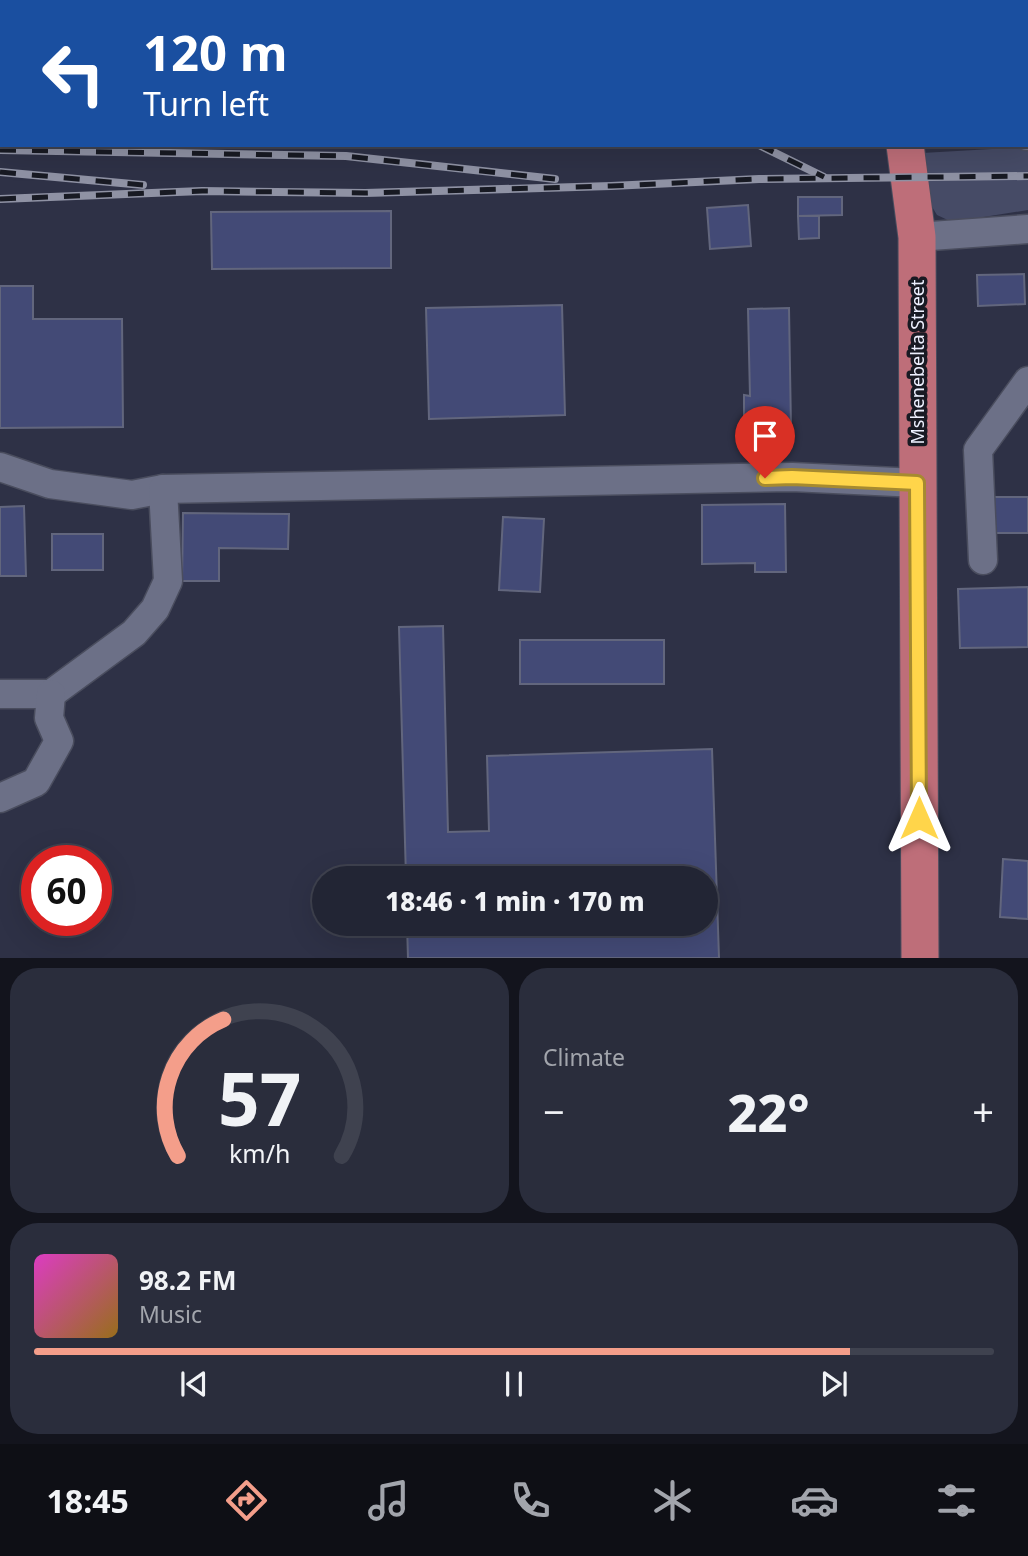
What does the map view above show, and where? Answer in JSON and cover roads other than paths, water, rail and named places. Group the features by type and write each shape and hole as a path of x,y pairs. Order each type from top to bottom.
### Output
{"main road":[{"name":"Mshenebelta Street","path":"905,147 916,237 920,957"}],"lane":[{"path":"916,237 1028,229"},
{"path":"983,560 978,450 1028,381"},
{"path":"0,467 50,484 132,495 163,489 792,477 917,483"},
{"path":"0,694 51,694 134,633 155,609 168,581 163,489"},
{"path":"0,798 36,782 60,741 49,718 51,694"}],"railway":[{"path":"763,147 824,177"},
{"path":"0,150 346,156 555,179"},
{"path":"0,172 143,185"},
{"path":"0,199 202,191 365,193 759,179 1028,176"}]}
